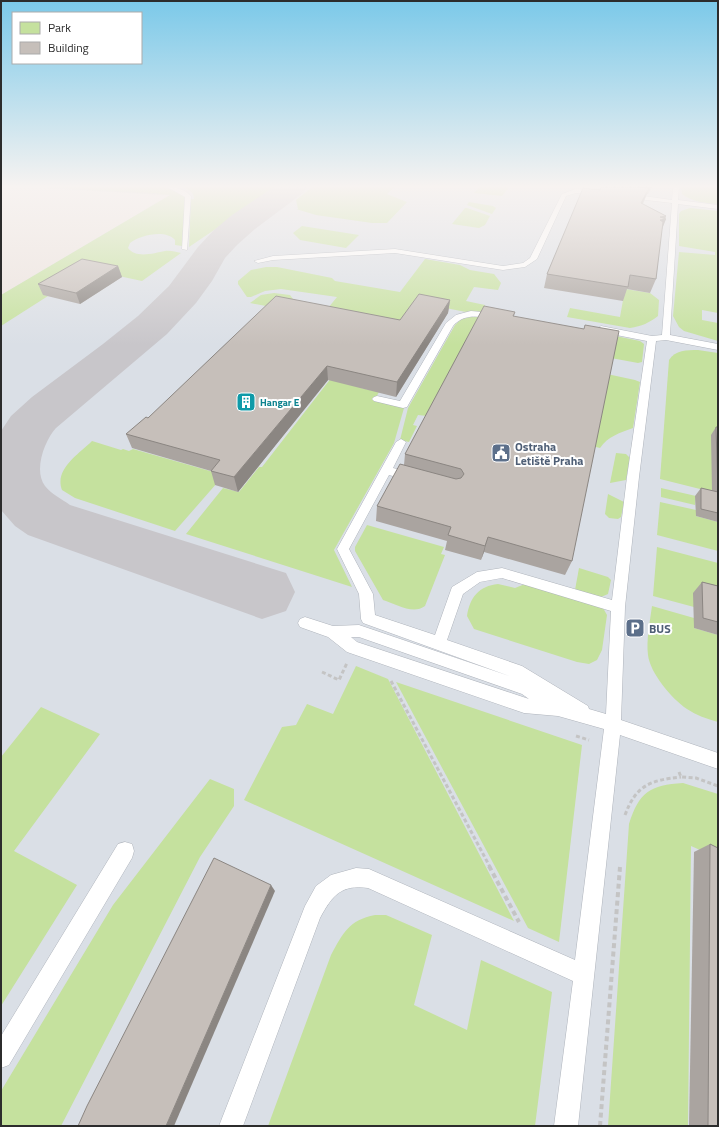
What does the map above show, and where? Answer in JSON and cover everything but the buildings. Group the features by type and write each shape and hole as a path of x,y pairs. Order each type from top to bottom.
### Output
{"lane":[{"path":"185,249 186,240"},
{"path":"258,261 273,258 395,252 497,267 520,266 529,263 533,259 542,240"},
{"path":"566,1126 613,725 618,607 633,477 659,338 670,240"},
{"path":"377,398 403,405 449,325 455,318 470,314 506,317"},
{"path":"594,329 718,347"},
{"path":"401,442 342,549 366,594 368,620 439,643 517,671 594,718"},
{"path":"386,470 424,480"},
{"path":"439,643 457,591 478,577 502,573 618,607"},
{"path":"305,623 333,632 352,647 524,706 558,709 594,718 718,762"},
{"path":"1,1057 125,851"},
{"path":"231,1126 312,913 323,893 338,882 356,877 369,879 538,956 584,975"}],"path":[{"path":"389,676 538,956"},
{"path":"678,772 681,777"},
{"path":"624,820 633,796 641,787 661,778 696,778 718,786"},
{"path":"600,1126 620,860"}],"shaded area":[{"path":"95,240 718,240 718,1126 1,1126 1,295"}],"green space":[{"path":"95,240 135,240 130,243 128,248 131,251 140,254 151,254 167,251 181,253 142,281 86,269 44,295 48,296 1,326 1,295"},
{"path":"175,240 182,240 182,246 175,245"},
{"path":"189,240 200,240 189,247"},
{"path":"300,240 354,240 346,248"},
{"path":"679,240 718,240 718,313 702,310 702,320 718,323 718,341 684,331 679,327 673,316 679,252 715,255 715,252 679,246"},
{"path":"425,259 460,265 470,270 494,274 501,283 498,290 474,287 466,301 485,305 481,312 466,312 420,303 361,388 379,392 374,401 404,408 394,443 334,550 352,587 186,534 223,488 239,492 259,467 262,467 370,328 320,318 337,297 281,289 265,291 251,297 247,297 238,284 238,281 251,270 266,267 277,267 332,278 335,281 400,292"},
{"path":"625,289 650,293 659,300 658,316 645,324 630,328 567,317 570,308 620,317"},
{"path":"274,293 290,295 293,301 282,309 250,303 261,295"},
{"path":"469,317 479,317 427,416 418,415 413,425 417,426 409,442 400,440 408,408 455,325 460,320"},
{"path":"601,333 640,341 644,344 642,362 638,363 611,358"},
{"path":"698,350 718,353 718,471 712,492 660,479 669,360 678,352"},
{"path":"607,374 640,382 633,428 619,433 603,444 600,448 592,446"},
{"path":"92,441 121,450 123,449 129,451 133,449 224,475 175,531 75,498 62,490 60,482 61,475 69,462"},
{"path":"616,453 626,454 630,458 626,480 610,483"},
{"path":"661,488 696,496 695,505 661,497"},
{"path":"608,494 624,502 621,517 618,519 609,518 605,514"},
{"path":"660,502 696,510 696,516 718,522 718,551 657,535"},
{"path":"367,525 444,547 441,554 445,555 425,606 410,609 383,600 355,551 355,547"},
{"path":"657,547 718,563 718,600 694,593 694,607 653,596"},
{"path":"579,568 608,577 611,580 608,594 601,597 575,590"},
{"path":"498,584 515,588 525,584 603,608 607,615 602,650 597,660 589,664 577,662 474,629 467,616 470,603 476,594 481,590 491,585"},
{"path":"652,606 694,618 694,628 718,635 718,722 698,715 681,705 663,685 653,670 648,655 648,630"},
{"path":"356,666 388,679 514,921 244,800 282,727 296,725 307,704 333,714"},
{"path":"396,682 582,745 559,942 528,928"},
{"path":"41,707 100,734 14,851 77,885 1,1006 1,757"},
{"path":"210,779 234,789 234,806 200,857 61,1126 1,1126 1,1091 113,905"},
{"path":"683,783 718,794 718,858 691,846 688,1126 608,1126 629,824 637,804 647,792 662,786"},
{"path":"386,915 432,935 414,1005 467,1030 481,960 552,992 535,1126 268,1126 331,955 343,934 353,924 366,917"}],"taxiway":[{"path":"223,240 210,254 193,281 171,307 119,354 55,403 38,417 29,427 20,441 15,454 13,467 14,480 18,491 25,502 49,520 262,592"}],"place":[{"name":"Hangar E","path":"246,402"},
{"name":"Ostraha Letiště Praha","path":"501,453"},
{"name":"BUS","path":"635,628"}]}
